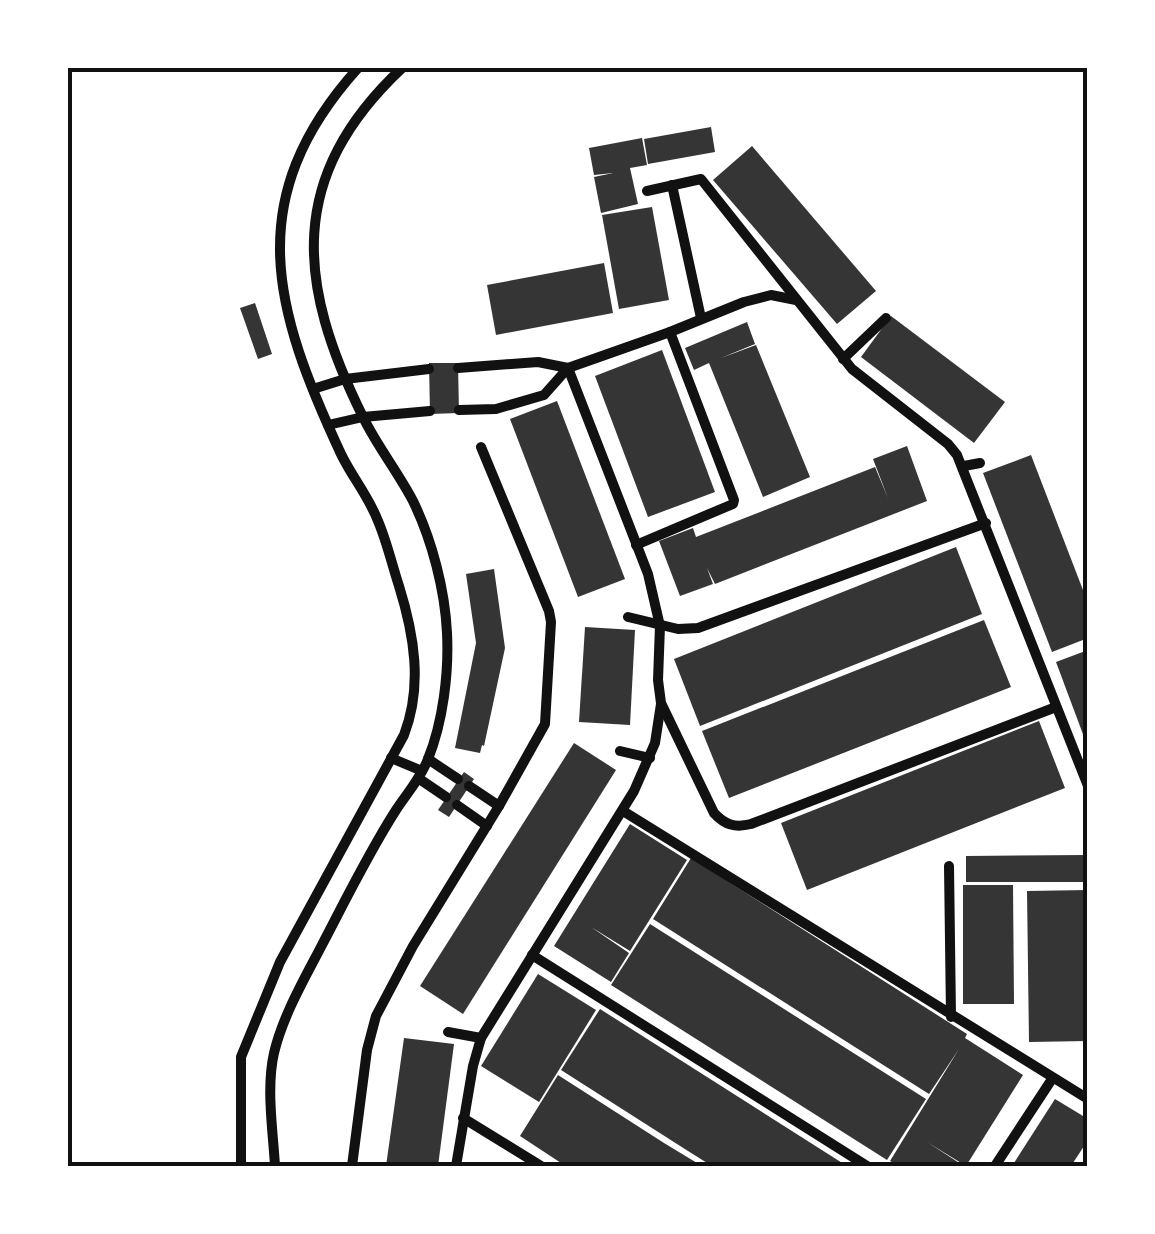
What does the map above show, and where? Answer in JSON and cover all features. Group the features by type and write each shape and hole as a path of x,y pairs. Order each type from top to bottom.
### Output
{"street":[{"path":"240,1166 241,1058 246,1041 280,962 410,719 414,654 408,618 378,519 328,426 289,327 278,255 282,211 295,166 322,116 358,68"},
{"path":"276,1166 272,1082 278,1042 338,915 428,759 440,715 446,669 444,603 421,519 362,416 327,337 318,304 312,228 325,179 343,142 374,97 402,68"},
{"path":"647,192 701,179 856,373 948,444 964,466 1088,786"},
{"path":"672,185 701,318"},
{"path":"460,410 496,409 544,394 568,368 764,296 797,300"},
{"path":"843,359 886,318"},
{"path":"636,545 733,504 734,500 670,332"},
{"path":"458,368 538,362 568,368"},
{"path":"313,389 346,379 429,368"},
{"path":"568,368 648,574 660,626 661,703 721,821 740,826 1056,707"},
{"path":"328,426 362,416 430,411"},
{"path":"352,1166 367,1050 376,1016 412,946 500,806 548,715 551,622 481,447"},
{"path":"964,466 980,463"},
{"path":"628,617 660,626 698,628 986,523"},
{"path":"456,1166 481,1038 623,810 650,758 661,703"},
{"path":"620,751 650,758"},
{"path":"391,758 420,774 446,797"},
{"path":"428,759 458,779"},
{"path":"470,786 500,806"},
{"path":"457,804 487,826"},
{"path":"623,810 1088,1099"},
{"path":"949,866 951,1017"},
{"path":"532,956 867,1166"},
{"path":"448,1032 481,1038"},
{"path":"995,1166 1052,1079"},
{"path":"463,1118 541,1166"}],"building":[{"path":"711,127 715,152 648,164 644,139"},
{"path":"642,138 647,165 630,168 638,204 601,213 594,177 613,173 594,175 589,148"},
{"path":"752,146 876,291 837,324 713,180"},
{"path":"652,207 669,300 619,309 602,215"},
{"path":"604,263 613,313 496,335 487,285"},
{"path":"255,303 272,354 258,359 240,308"},
{"path":"891,316 1005,402 974,443 861,357"},
{"path":"747,322 755,344 721,358 756,345 810,477 763,497 709,363 694,370 685,348"},
{"path":"662,350 715,492 648,517 595,376"},
{"path":"429,363 458,363 459,413 430,414"},
{"path":"557,401 625,579 578,597 510,419"},
{"path":"907,446 927,501 715,584 707,568 713,584 680,596 659,541 693,528 696,537 875,467 888,498 873,459"},
{"path":"1031,455 1088,603 1088,638 1052,652 983,473"},
{"path":"956,547 982,614 700,726 674,659"},
{"path":"494,569 505,648 480,753 455,748 476,643 466,574"},
{"path":"984,620 1011,687 729,798 702,731"},
{"path":"585,627 635,630 630,725 579,722"},
{"path":"1088,650 1088,745 1087,745 1056,662"},
{"path":"1039,721 1065,788 807,890 781,823"},
{"path":"574,743 616,770 463,1014 420,986"},
{"path":"464,772 474,779 449,817 438,810"},
{"path":"630,824 687,860 630,951 591,927 629,953 611,982 554,946"},
{"path":"1088,855 1088,882 966,882 966,856"},
{"path":"691,858 967,1034 965,1038 1023,1075 966,1166 927,1142 964,1166 899,1166 890,1161 959,1049 929,1094 653,919"},
{"path":"963,885 1013,885 1014,1004 963,1004"},
{"path":"1088,890 1088,1041 1029,1042 1027,891"},
{"path":"650,924 926,1099 887,1160 611,985"},
{"path":"538,974 596,1010 539,1102 481,1066"},
{"path":"600,1009 847,1166 712,1166 688,1151 561,1070"},
{"path":"404,1038 454,1044 438,1166 386,1166"},
{"path":"558,1075 702,1166 561,1163 520,1136"},
{"path":"1055,1099 1088,1119 1088,1140 1071,1166 1012,1166"}]}
